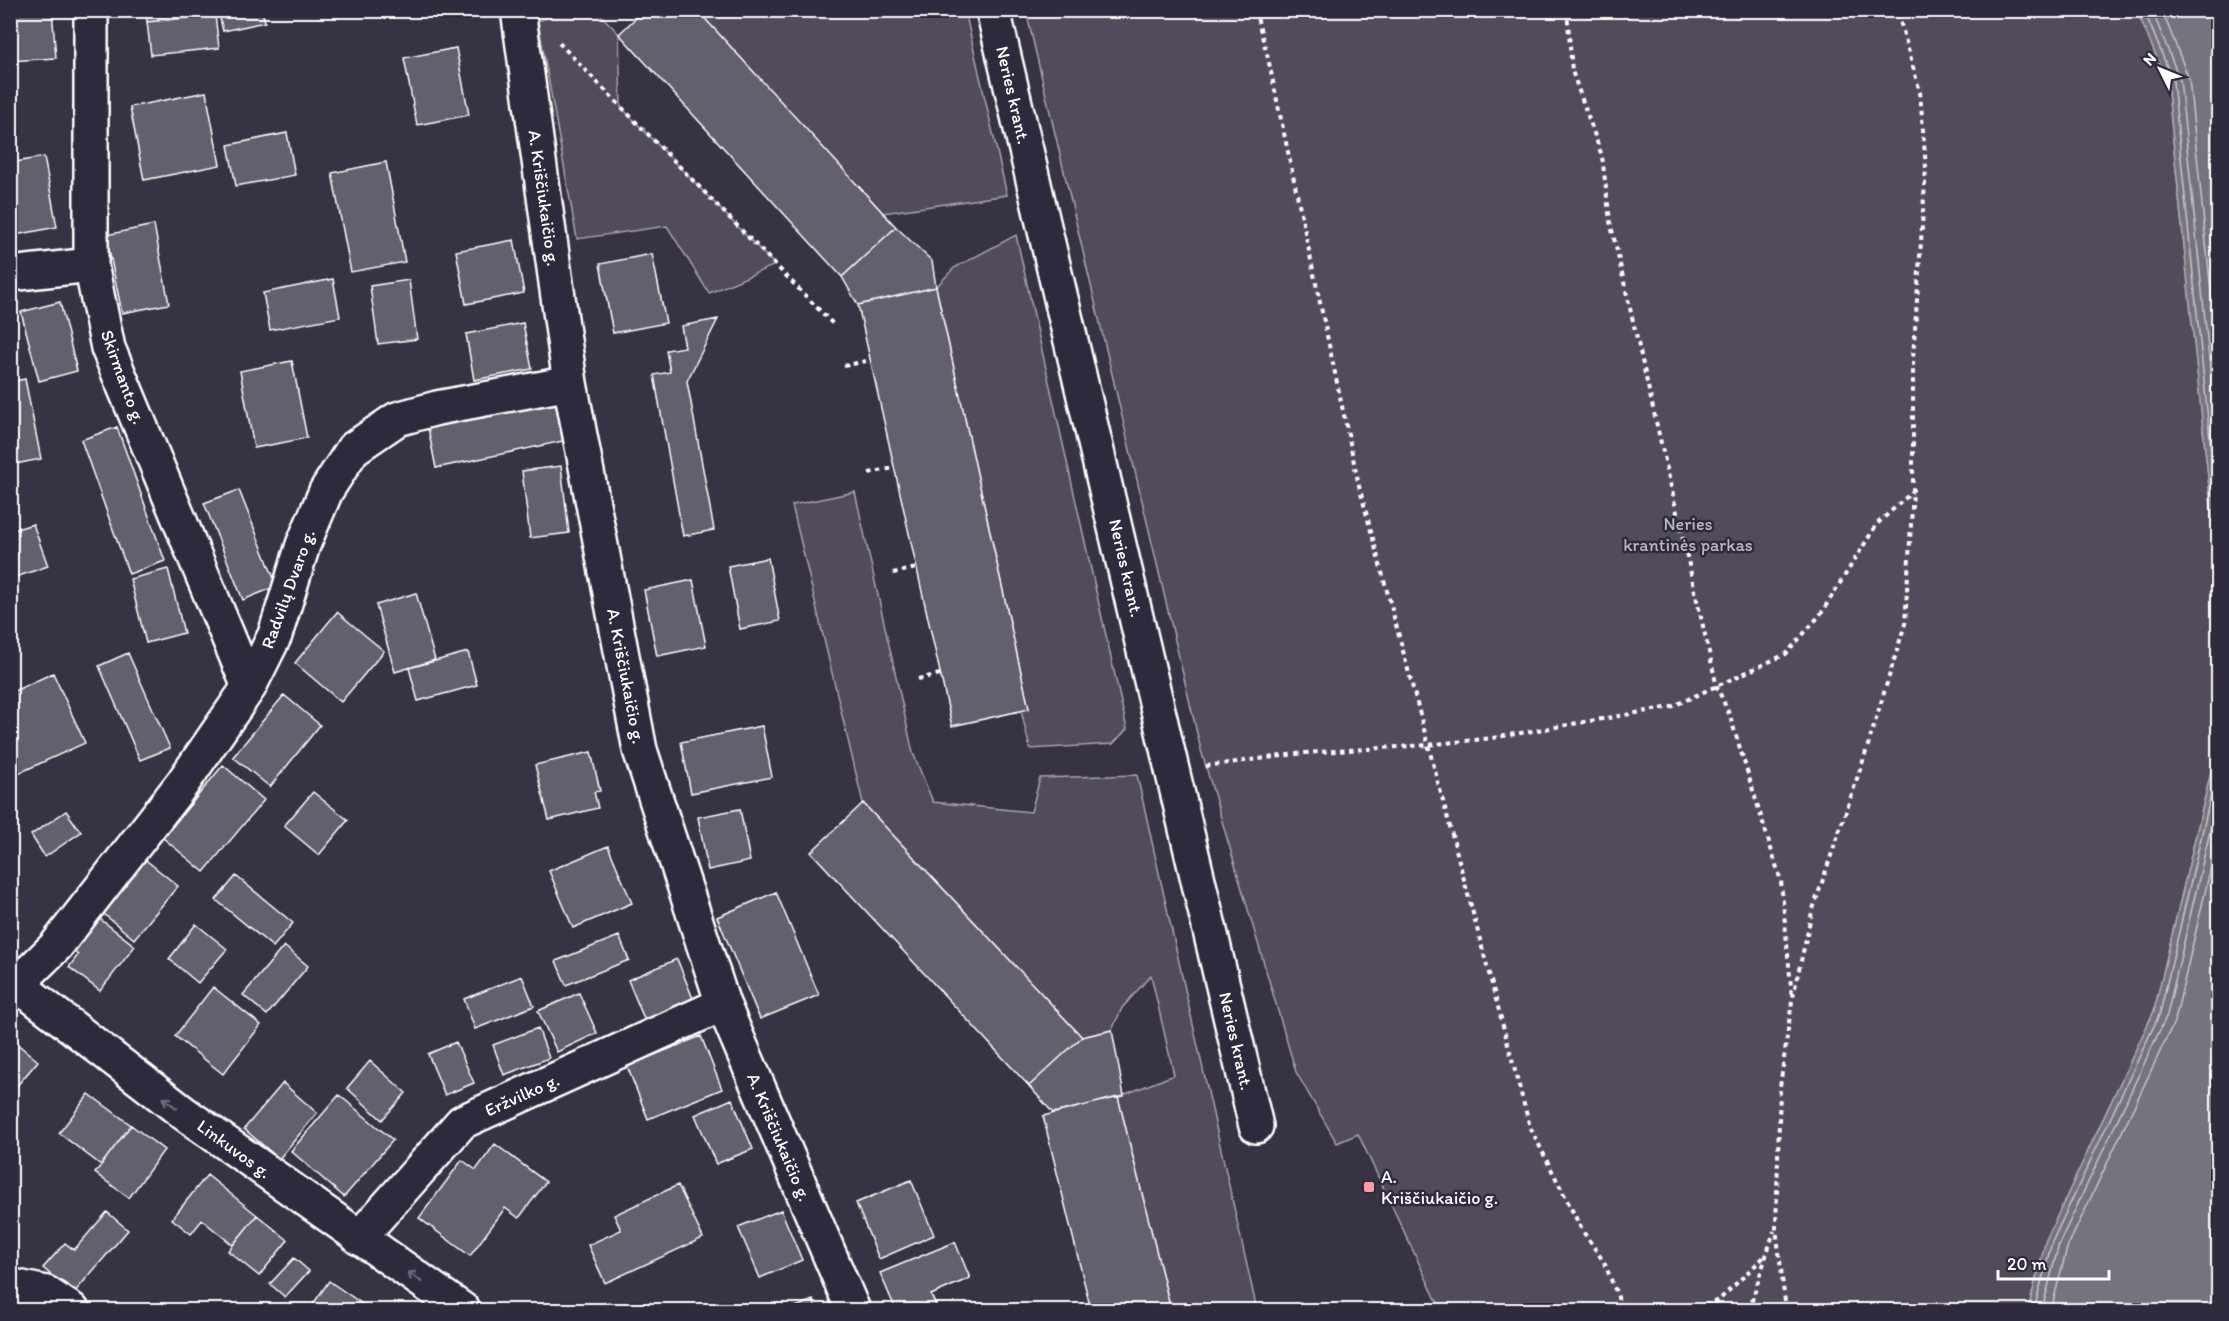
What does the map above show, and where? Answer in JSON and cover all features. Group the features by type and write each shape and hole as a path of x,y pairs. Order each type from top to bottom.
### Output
{"street":[{"name":"Skirmanto g.","path":"91,10 91,265 108,348 249,687"},
{"name":"A. Kriščiukaičio g.","path":"518,10 570,383 640,750 723,1004 853,1311"},
{"name":"Neries krant.","path":"993,10 1256,1126"},
{"path":"10,274 91,265"},
{"name":"Radvilų Dvaro g.","path":"13,985 56,946 161,811 249,687 275,635 303,545 326,491 353,449 396,419 437,408 570,383"},
{"name":"Linkuvos g.","path":"13,985 185,1114 463,1311"},
{"name":"Eržvilko g.","path":"358,1238 462,1122 723,1004"},
{"path":"10,1287 46,1293 72,1311"}],"path":[{"path":"1255,10 1273,81 1359,486 1530,1127 1582,1230 1604,1262 1618,1297 1620,1311"},
{"path":"1567,10 1572,71 1602,156 1610,221 1717,687 1730,716 1781,881 1792,1001"},
{"path":"1786,1311 1776,1228 1780,1087 1792,1001 1812,912 1866,755 1905,624 1913,491 1912,358 1926,168 1920,92 1897,10"},
{"path":"555,38 834,325"},
{"path":"844,366 870,360"},
{"path":"869,473 894,468"},
{"path":"1170,758 1210,767 1304,753 1428,745 1491,738 1671,707 1786,654 1820,615 1877,524 1913,491"},
{"path":"893,573 917,568"},
{"path":"918,680 940,674"},
{"path":"1749,1311 1776,1228"},
{"path":"1697,1311 1720,1299 1767,1254"}],"green space":[{"path":"565,11 597,11 619,34 621,107 775,265 709,293 667,226 577,239 538,21"},
{"path":"697,11 965,11 1007,195 883,213"},
{"name":"Neries krantinės parkas","path":"1026,11 2137,11 2167,82 2218,573 2217,746 2154,1011 2046,1240 2028,1310 1441,1310 1358,1134 1337,1143 1296,1072 1201,750"},
{"path":"1016,235 1127,729 1113,744 1030,749 1021,710 1029,708 936,287 954,268"},
{"path":"855,492 913,753 933,802 1031,812 1040,778 1137,775 1257,1310 1171,1310 1118,1097 1174,1075 1151,975 1122,1008 1112,1030 1082,1037 863,803 792,505"}],"water":[{"path":"2137,11 2218,11 2218,573 2167,82"},
{"path":"2218,715 2218,1310 2028,1310 2046,1240 2154,1011 2217,747"}],"building":[{"path":"10,10 52,10 56,58 10,61"},
{"path":"146,10 215,10 215,15 147,22"},
{"path":"218,10 262,10 265,22 223,31"},
{"path":"644,10 697,10 896,227 842,277 619,34"},
{"path":"215,15 219,48 151,55 147,22"},
{"path":"456,48 469,115 417,125 404,58"},
{"path":"206,92 220,165 144,180 130,107"},
{"path":"287,133 295,175 236,186 228,145"},
{"path":"44,157 57,227 10,236 10,163"},
{"path":"386,162 405,262 351,272 332,173"},
{"path":"154,225 169,304 122,313 106,235"},
{"path":"896,227 932,261 936,287 858,305 842,277"},
{"path":"514,240 524,293 466,304 456,251"},
{"path":"652,254 666,323 613,333 600,264"},
{"path":"333,279 340,317 270,330 263,293"},
{"path":"409,280 417,339 378,344 370,286"},
{"path":"936,287 1029,709 952,726 858,305"},
{"path":"60,302 77,371 39,381 21,312"},
{"path":"718,319 687,381 714,530 683,536 654,375 670,372 666,350 685,347 681,326"},
{"path":"523,323 532,369 474,380 466,334"},
{"path":"292,361 307,438 254,448 240,371"},
{"path":"25,379 41,459 10,465 10,382"},
{"path":"554,395 563,441 436,468 427,423"},
{"path":"117,427 165,561 129,574 81,440"},
{"path":"561,466 569,533 530,538 522,471"},
{"path":"239,490 277,586 243,600 204,503"},
{"path":"33,524 48,566 10,579 10,531"},
{"path":"768,558 780,621 740,629 728,566"},
{"path":"168,569 184,633 146,643 130,579"},
{"path":"693,580 706,646 657,656 644,590"},
{"path":"416,593 435,660 395,672 376,605"},
{"path":"337,612 384,651 341,702 295,663"},
{"path":"468,652 477,685 418,701 409,668"},
{"path":"128,653 170,748 140,760 99,666"},
{"path":"53,673 85,743 10,777 10,693"},
{"path":"284,695 320,725 270,787 233,757"},
{"path":"762,726 772,777 691,793 681,742"},
{"path":"591,752 600,791 594,792 598,808 549,820 535,765"},
{"path":"223,765 264,800 204,872 163,838"},
{"path":"313,792 348,820 319,855 284,826"},
{"path":"863,803 1082,1037 1029,1086 811,852"},
{"path":"740,809 750,861 708,870 698,817"},
{"path":"66,811 81,832 45,857 31,835"},
{"path":"608,846 632,903 573,928 549,871"},
{"path":"142,857 178,886 134,939 99,910"},
{"path":"236,876 293,923 273,947 216,900"},
{"path":"776,892 819,995 760,1019 717,917"},
{"path":"96,916 135,946 100,991 69,967 78,955 70,949"},
{"path":"196,924 227,949 198,983 169,959"},
{"path":"619,936 629,960 566,985 556,961"},
{"path":"284,946 308,966 267,1015 243,995"},
{"path":"677,959 694,1001 645,1021 628,980"},
{"path":"522,976 534,1006 475,1029 464,999"},
{"path":"213,987 261,1025 223,1074 175,1036"},
{"path":"579,993 597,1033 557,1052 538,1011"},
{"path":"538,1028 549,1058 504,1075 493,1045"},
{"path":"1112,1030 1124,1096 1053,1113 1029,1086 1082,1037"},
{"path":"701,1036 722,1089 648,1119 627,1066"},
{"path":"10,1038 38,1061 10,1094"},
{"path":"456,1042 474,1083 445,1095 428,1054"},
{"path":"370,1061 406,1093 382,1120 347,1088"},
{"path":"283,1083 317,1113 279,1159 244,1129"},
{"path":"89,1094 131,1125 101,1165 59,1133"},
{"path":"339,1095 393,1140 344,1197 291,1151"},
{"path":"1118,1097 1171,1310 1091,1310 1043,1116"},
{"path":"732,1099 753,1149 716,1164 695,1115"},
{"path":"131,1125 164,1150 129,1198 95,1173"},
{"path":"495,1144 546,1182 519,1218 505,1208 470,1256 419,1218 462,1160 476,1170"},
{"path":"207,1175 257,1215 233,1245 202,1220 191,1234 172,1219"},
{"path":"911,1180 934,1235 879,1259 856,1203"},
{"path":"678,1185 703,1238 605,1283 588,1245 621,1230 614,1215"},
{"path":"781,1210 802,1260 760,1278 738,1227"},
{"path":"107,1212 128,1230 73,1294 43,1268 65,1243 74,1250"},
{"path":"257,1215 288,1240 259,1276 228,1251"},
{"path":"955,1242 970,1278 931,1295 938,1310 896,1310 880,1273"},
{"path":"294,1258 309,1271 285,1297 270,1284"},
{"path":"329,1281 371,1310 309,1310"},
{"path":"813,1300 817,1310 788,1310"},
{"path":"735,1303 738,1310 718,1310"}],"place":[{"name":"A. Kriščiukaičio g.","path":"1369,1187"}]}
